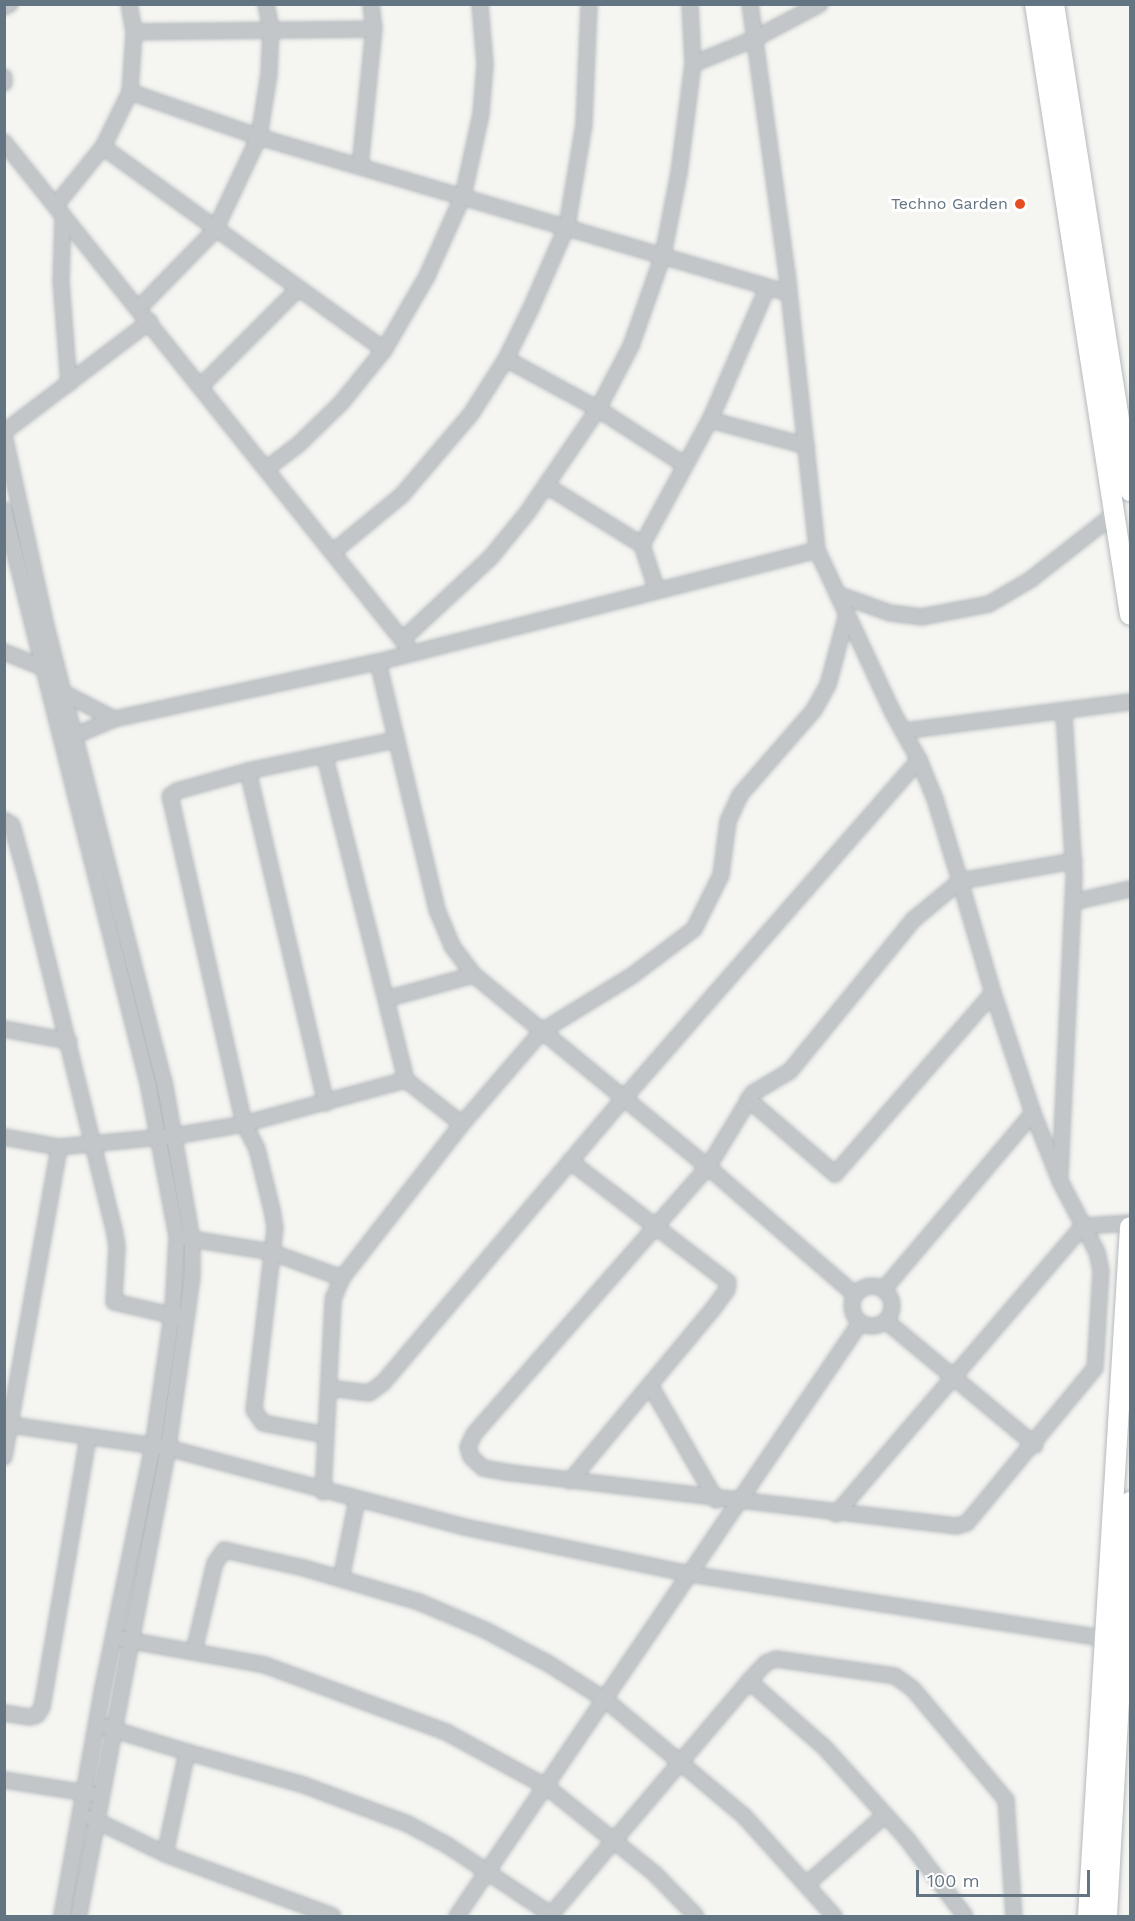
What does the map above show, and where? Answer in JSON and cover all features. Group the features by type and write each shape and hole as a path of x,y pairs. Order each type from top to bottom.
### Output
{"main road":[{"path":"1035,4 1117,512 1131,615"},
{"path":"1054,4 1131,490"},
{"path":"1107,1917 1113,1640 1131,1225"},
{"path":"1088,1917 1113,1640 1131,1502"}],"street":[{"path":"4,7 10,4"},
{"path":"69,384 61,281 59,210 103,147 129,92 134,32 129,4"},
{"path":"139,308 214,230 259,136 269,74 271,28 266,4"},
{"path":"360,166 374,29 371,4"},
{"path":"266,469 298,445 342,402 384,350 427,276 463,196 481,114 485,64 480,4"},
{"path":"333,552 414,483 471,414 506,359 567,226 584,124 589,4"},
{"path":"402,640 491,557 547,486 598,409 631,346 663,255 679,173 693,64 690,4"},
{"path":"750,4 807,446 817,550 919,760 960,881 993,993 1033,1113 1060,1181 1097,1252 1101,1271 1095,1368 1035,1445 967,1523 948,1526 570,1481 483,1468 471,1457 468,1447 474,1434 708,1167 748,1099 763,1085 790,1071 913,920 960,881 1074,861"},
{"path":"693,64 754,39 819,4"},
{"path":"134,32 271,28 374,29"},
{"path":"4,77 4,83"},
{"path":"129,92 259,136 788,293"},
{"path":"4,142 150,321 412,652"},
{"path":"103,147 214,230 384,350"},
{"path":"642,545 710,420 767,288"},
{"path":"201,386 298,289"},
{"path":"62,1917 83,1792 153,1446 172,1316 177,1237 160,1137 128,1003 114,914 69,738 44,668 41,631 28,547 7,459 4,434 150,321"},
{"path":"506,359 598,409 685,465"},
{"path":"710,420 807,446"},
{"path":"547,486 642,545 657,591"},
{"path":"4,510 13,550 66,694 69,738"},
{"path":"837,594 890,613 921,617 989,604 1030,580 1117,512"},
{"path":"13,550 28,547"},
{"path":"69,738 114,719 378,662 817,550"},
{"path":"323,1492 333,1299 342,1278 462,1124 542,1031 642,970 694,930 721,875 728,820 740,795 814,710 828,685 847,614"},
{"path":"4,652 44,668"},
{"path":"378,662 437,910 452,946 474,975 708,1167 855,1295"},
{"path":"66,694 114,719"},
{"path":"903,731 1131,702"},
{"path":"1060,1181 1074,861 1064,712"},
{"path":"326,1435 263,1423 254,1410 271,1252 272,1210 257,1149 244,1124 170,802 177,790 248,771 325,757 395,740"},
{"path":"325,757 406,1080 462,1124"},
{"path":"329,1388 356,1394 369,1393 383,1383 624,1098 919,760"},
{"path":"248,771 326,1103"},
{"path":"4,820 12,825 95,1143 117,1246 114,1302 187,1318"},
{"path":"1073,902 1131,889"},
{"path":"79,1917 100,1795 168,1448 187,1318 192,1239 174,1136 143,998 114,914"},
{"path":"386,999 474,975"},
{"path":"748,1099 835,1174 993,993"},
{"path":"128,1003 143,998"},
{"path":"4,1029 69,1041"},
{"path":"4,1137 59,1147 174,1136 244,1124 406,1080"},
{"path":"884,1290 1033,1113"},
{"path":"4,1457 7,1424 59,1147"},
{"path":"570,1161 728,1282 713,1309 570,1481"},
{"path":"836,1514 951,1377 1083,1226 1131,1225"},
{"path":"177,1237 271,1252 342,1278"},
{"path":"871,1286 884,1290 892,1308 886,1321 876,1326 860,1323 852,1313 855,1295 871,1286"},
{"path":"886,1321 1035,1445"},
{"path":"458,1917 487,1870 607,1701 737,1502 860,1323"},
{"path":"650,1385 717,1500"},
{"path":"7,1424 88,1438 168,1448 323,1492 689,1574 1113,1640"},
{"path":"4,1713 30,1717 37,1715 42,1707 88,1438"},
{"path":"341,1579 357,1500"},
{"path":"132,1546 148,1550"},
{"path":"195,1651 215,1563 225,1550 233,1549 419,1602 485,1630 549,1664 607,1701 682,1761 744,1816 834,1917"},
{"path":"114,1637 265,1665 379,1704 446,1732 547,1787 654,1873 696,1917"},
{"path":"97,1724 357,1803 408,1824 487,1870 551,1916 766,1663 785,1659 895,1676 913,1689 1006,1800 1014,1917"},
{"path":"749,1681 826,1749 885,1815 965,1917"},
{"path":"165,1854 186,1752"},
{"path":"4,1780 100,1795"},
{"path":"80,1813 165,1854 333,1917"},
{"path":"807,1884 885,1815"}],"place":[{"name":"Techno Garden","path":"1020,204"}]}
